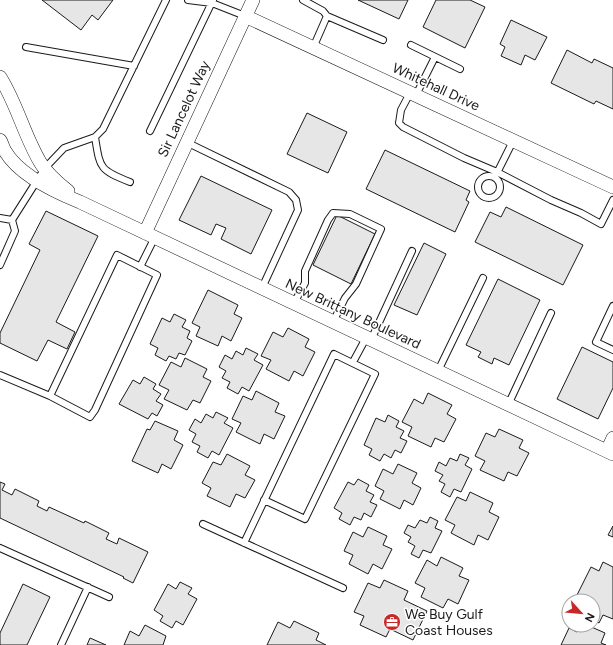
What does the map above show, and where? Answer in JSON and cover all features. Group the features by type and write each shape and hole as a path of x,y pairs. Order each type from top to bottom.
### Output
{"street":[{"name":"Sir Lancelot Way","path":"150,235 186,142 253,0"},
{"name":"Whitehall Drive","path":"245,16 613,187"},
{"name":"New Brittany Boulevard","path":"0,77 14,104 28,139 45,168 55,181 80,202"},
{"name":"New Brittany Boulevard","path":"0,140 5,152 16,164 37,180 59,193 610,452"},
{"path":"610,452 613,438"}],"lane":[{"path":"0,265 15,231 12,220 45,168 64,148 95,137 103,129 166,0"},
{"path":"188,0 212,2 245,16"},
{"path":"303,0 323,11 327,16 383,40"},
{"path":"150,131 212,2"},
{"path":"313,48 327,16"},
{"path":"411,45 460,69"},
{"path":"26,47 134,66"},
{"path":"435,57 413,94 401,110 399,123 403,127 496,175 581,213 601,224 613,200"},
{"path":"95,137 99,160 104,169 111,174 130,182"},
{"path":"496,175 513,141"},
{"path":"186,142 289,192 296,200 298,210 262,288"},
{"path":"294,303 305,283 305,271 328,220 333,213 350,214 381,229 356,284 345,298 333,322"},
{"path":"0,218 12,220"},
{"path":"140,267 150,235"},
{"path":"353,362 369,339 412,252"},
{"path":"0,375 50,396 90,417 95,410 157,275 117,255 50,396"},
{"path":"438,372 483,278"},
{"path":"613,306 596,342 613,350"},
{"path":"508,405 551,313"},
{"path":"244,543 264,500 334,354 375,374 305,519 264,500"},
{"path":"203,524 343,588"},
{"path":"0,548 109,597"},
{"path":"61,645 88,588"}],"building":[{"path":"42,0 113,0 98,20 92,15 81,30"},
{"path":"358,0 408,0 399,19"},
{"path":"436,0 470,0 485,7 465,48 423,27"},
{"path":"511,20 547,37 535,60 525,55 521,65 501,56 505,47 500,44"},
{"path":"567,50 592,63 594,59 613,68 613,109 596,101 594,104 551,83"},
{"path":"307,113 347,132 328,173 287,154"},
{"path":"385,150 470,191 466,200 469,202 455,232 366,189"},
{"path":"201,176 272,210 251,254 221,239 226,228 216,224 211,235 179,220"},
{"path":"506,207 583,245 563,285 475,242 490,212 501,217"},
{"path":"46,211 98,236 56,322 75,332 67,349 48,340 37,361 0,343 0,333 40,250 29,244"},
{"path":"337,215 375,234 351,284 313,265"},
{"path":"424,243 446,254 417,315 394,305"},
{"path":"498,279 540,300 509,365 494,358 492,364 478,357 481,352 466,345"},
{"path":"208,290 238,305 234,314 242,318 231,341 222,336 218,346 196,336 200,327 192,323"},
{"path":"174,314 186,320 182,327 190,331 187,338 192,341 185,355 179,353 176,359 169,356 166,361 155,355 158,348 150,344 162,318 170,322"},
{"path":"288,328 309,339 305,347 315,352 303,376 294,371 289,381 266,369 271,360 261,356 273,332 283,337"},
{"path":"582,347 613,362 613,388 598,419 557,399"},
{"path":"246,348 258,354 254,360 263,365 249,391 242,387 238,394 227,388 230,382 222,378 226,371 219,367 225,355 232,359 236,351 243,355"},
{"path":"185,358 207,369 203,377 211,381 200,403 193,400 187,410 164,399 169,390 159,385 171,362 181,367"},
{"path":"144,377 156,384 153,389 161,394 156,401 163,405 157,416 152,413 148,419 119,404 133,380 140,384"},
{"path":"256,391 279,403 275,412 285,416 274,439 264,434 260,444 236,432 241,423 232,419 243,396 252,400"},
{"path":"428,393 452,405 447,414 456,419 444,442 435,438 431,447 408,436 412,427 402,422 414,399 423,404"},
{"path":"216,412 228,418 224,423 233,428 219,455 212,451 208,458 197,452 200,446 192,442 196,434 189,430 195,419 201,423 206,414 213,418"},
{"path":"388,415 399,421 396,427 404,431 400,438 407,441 401,453 395,450 391,458 384,454 380,461 369,455 372,449 364,445 376,418 385,422"},
{"path":"155,421 178,431 174,440 183,445 171,469 162,464 158,473 132,461 147,429 150,430"},
{"path":"499,429 523,440 519,448 529,453 517,476 508,472 504,481 480,470 485,461 475,456 486,433 495,437"},
{"path":"227,454 250,466 245,475 255,480 245,498 236,494 230,507 207,496 211,488 202,483 213,462 221,465"},
{"path":"460,454 469,458 465,465 472,469 461,492 454,489 450,497 441,492 445,484 439,481 443,475 435,471 439,462 446,466 450,458 457,461"},
{"path":"398,464 417,473 412,483 421,488 413,505 404,500 400,509 380,499 384,491 375,486 383,469 393,474"},
{"path":"358,479 369,485 366,491 374,495 370,502 377,505 371,517 364,513 361,520 354,517 350,525 339,519 342,513 334,508 348,482 354,485"},
{"path":"0,482 5,484 2,490 12,495 15,489 39,501 37,506 47,511 49,507 84,523 85,521 109,533 106,539 117,544 119,538 148,552 133,583 123,578 124,577 0,518"},
{"path":"470,492 493,503 489,512 499,517 488,540 478,535 474,545 451,533 455,525 445,520 457,497 466,501"},
{"path":"430,517 438,521 435,528 442,531 431,553 423,550 419,558 411,554 415,546 408,542 411,537 404,533 408,525 415,528 420,520 427,523"},
{"path":"613,526 613,537 608,535"},
{"path":"368,527 387,536 383,545 392,549 382,569 373,564 368,574 349,564 353,555 344,551 353,532 363,537"},
{"path":"441,557 463,568 459,576 469,580 458,604 448,599 443,608 421,597 425,588 415,583 427,560 437,566"},
{"path":"603,562 613,567 613,619 603,615 601,619 601,593 578,593 591,567 599,571"},
{"path":"384,580 408,591 404,600 427,611 413,640 390,629 386,637 360,625 364,616 354,612 368,583 380,588"},
{"path":"180,582 192,588 188,594 197,599 183,625 176,621 172,628 160,621 163,616 154,610 168,584 176,589"},
{"path":"23,584 50,597 27,645 0,645 0,633"},
{"path":"294,621 319,633 316,640 326,645 267,645 278,622 290,628"},
{"path":"145,625 166,636 163,645 124,645 130,631 139,636"},
{"path":"601,631 605,633 601,643 606,645 561,645 567,633 601,633"},
{"path":"90,638 106,645 87,645"}],"place":[{"name":"We Buy Gulf Coast Houses","path":"392,622"}]}
